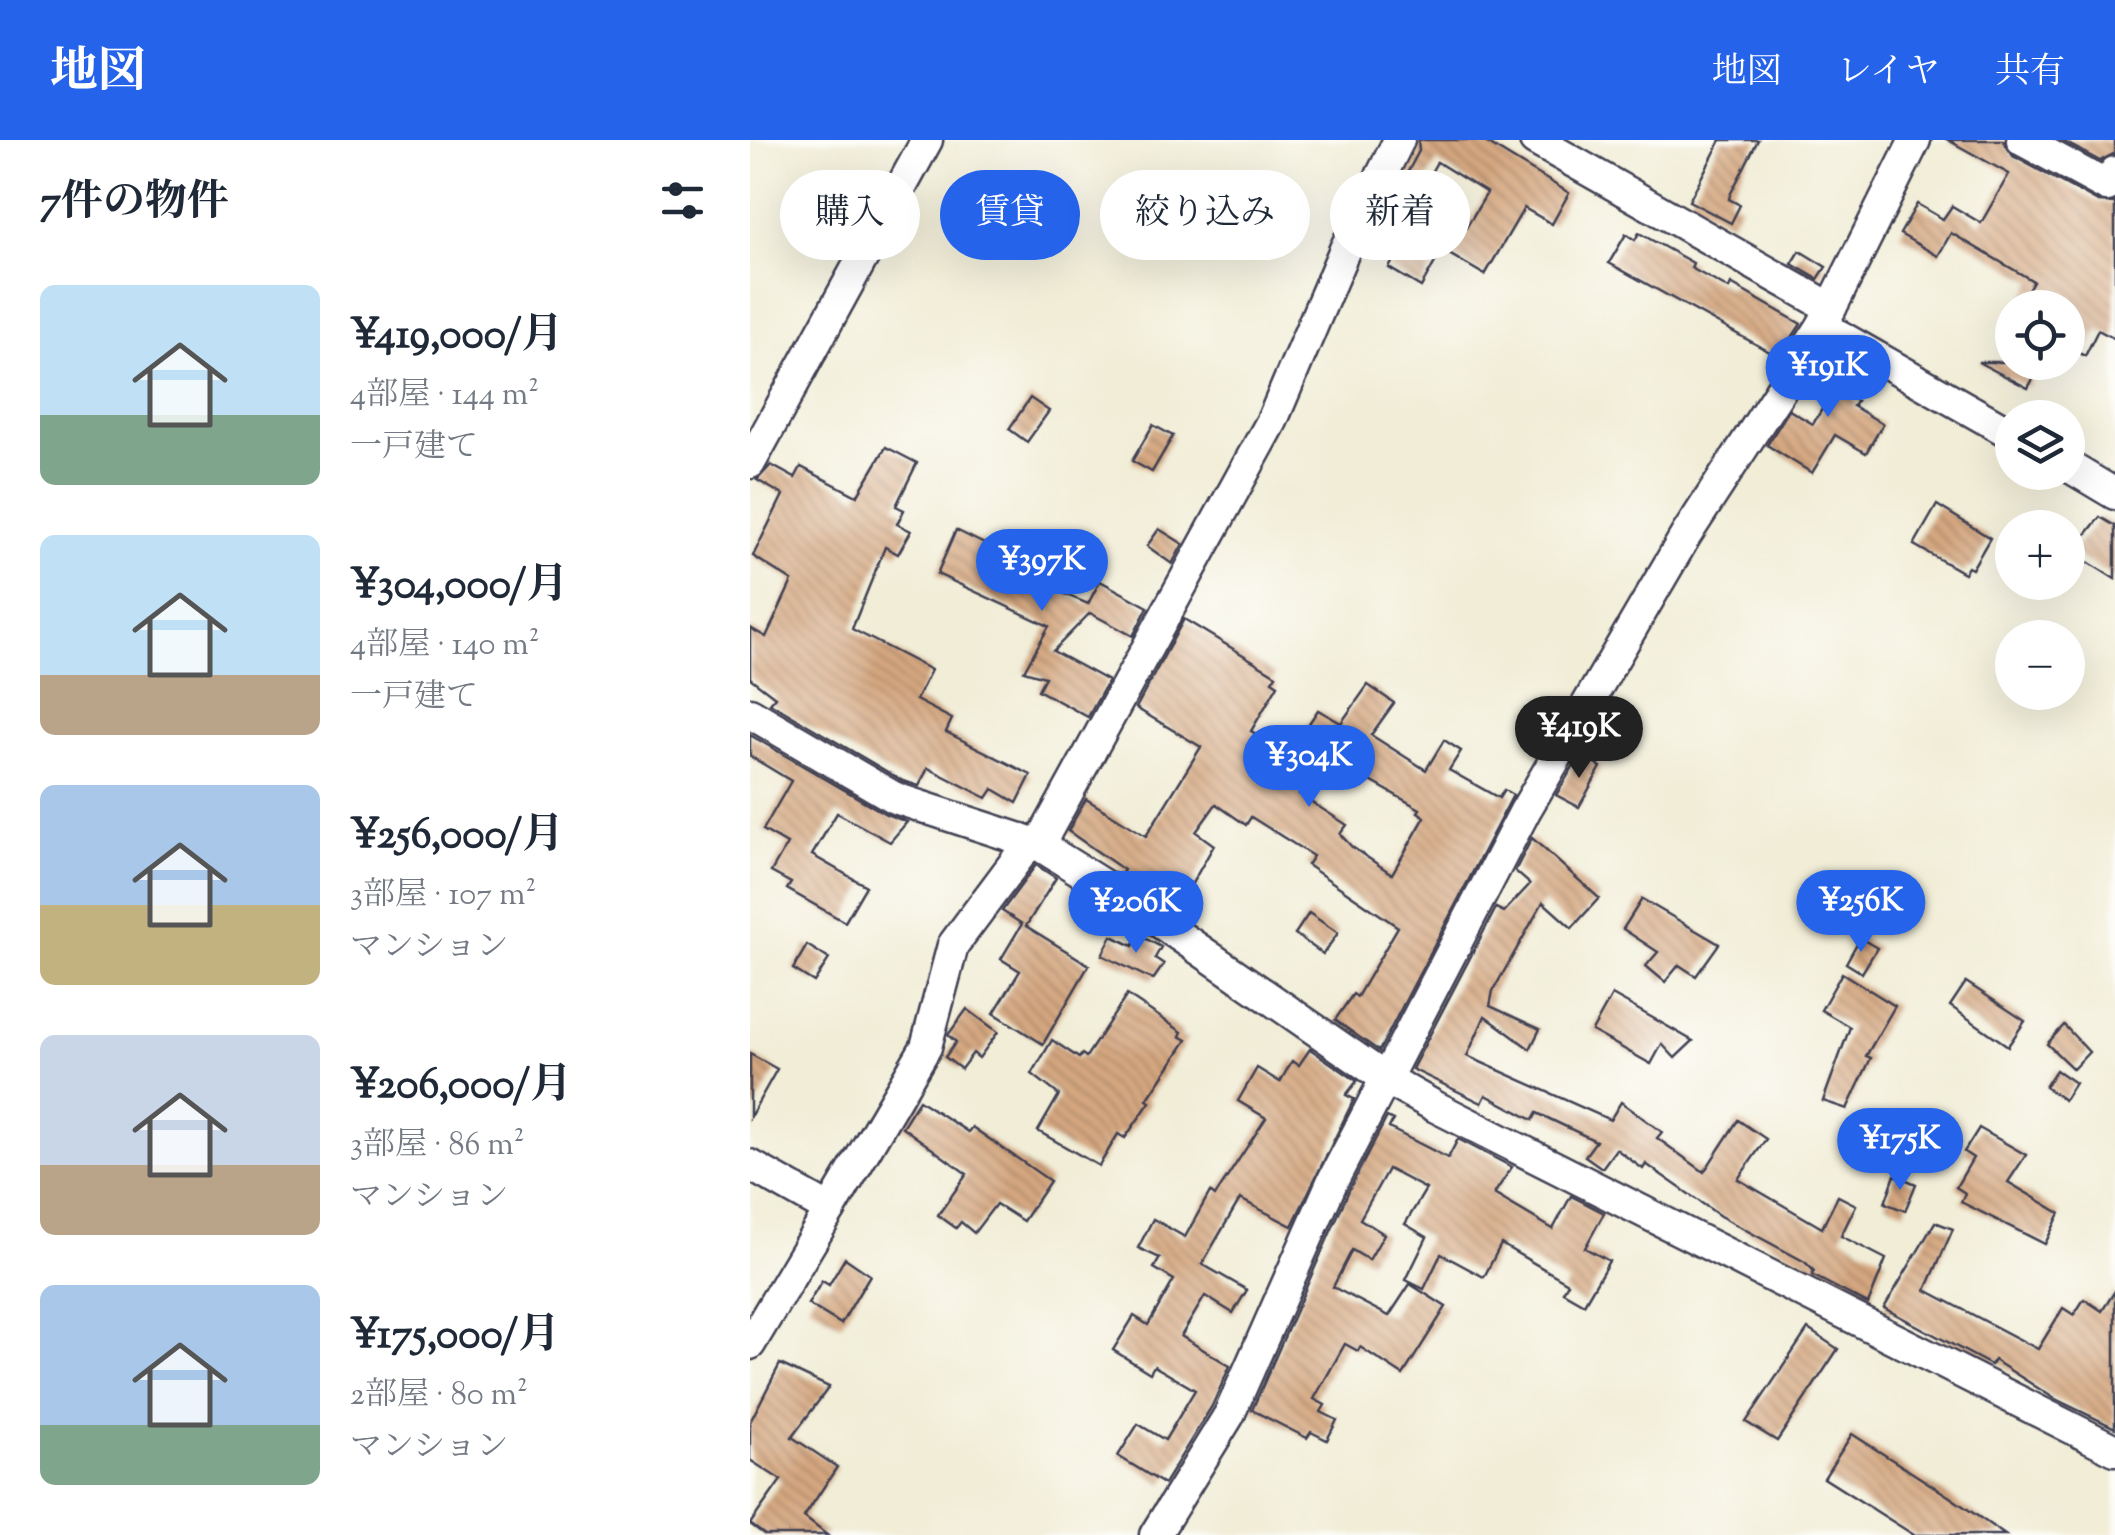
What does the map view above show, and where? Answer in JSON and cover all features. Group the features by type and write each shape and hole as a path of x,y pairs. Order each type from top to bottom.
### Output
{"street":[{"path":"750,462 928,140"},
{"path":"750,1344 926,1048 953,945 1034,844 1272,421 1346,248 1399,140"},
{"path":"1535,140 1995,423"},
{"path":"1155,1535 1230,1415 1334,1180 1542,780 1686,535 1826,317 1915,140"},
{"path":"2022,140 2107,186 2115,172"},
{"path":"2085,476 2115,494"},
{"path":"750,713 895,798 1034,844 1132,903 1388,1080 2115,1450"},
{"path":"750,1165 830,1210"}],"building":[{"path":"1418,140 1482,140 1569,193 1552,224 1524,208 1485,275 1459,260 1470,260 1470,221 1487,193 1470,182 1470,170 1450,170 1437,162 1432,170 1409,170 1419,151"},
{"path":"1721,140 1758,140 1730,195 1729,199 1740,205 1731,223 1689,201"},
{"path":"1948,140 2003,140 2013,156 2098,202 2115,203 2115,339 2098,330 2085,356 2085,290 2028,290 2033,281 1951,233 1938,256 1900,234 1917,204 1943,219 1952,206 1981,223 2009,174"},
{"path":"2061,140 2115,140 2115,153 2100,161"},
{"path":"1639,233 1693,263 1691,268 1729,289 1731,284 1801,324 1779,357 1609,263 1626,234 1635,240"},
{"path":"1800,251 1826,267 1818,279 1792,264"},
{"path":"1393,260 1436,260 1421,287 1389,268"},
{"path":"1828,351 1868,374 1852,399 1857,401 1853,406 1883,424 1866,453 1835,435 1812,473 1767,445 1789,410 1813,424 1838,383 1817,369"},
{"path":"1978,362 1995,362 1995,371"},
{"path":"2013,380 2032,380 2028,388"},
{"path":"1030,398 1049,411 1027,442 1009,429"},
{"path":"1153,425 1173,436 1152,472 1132,461"},
{"path":"886,447 917,463 896,506 904,510 897,524 911,531 898,554 885,547 852,629 931,670 916,700 952,719 946,732 1031,775 1017,803 993,789 987,798 928,768 919,786 903,781 770,703 775,697 750,678 750,628 766,637 792,581 753,556 783,495 757,480 771,465 795,478 801,467 857,496"},
{"path":"1937,505 1990,538 1972,569 1968,567 1964,573 1914,545"},
{"path":"2100,517 2115,526 2115,579 2085,560 2085,536"},
{"path":"1159,529 1183,544 1172,564 1147,546"},
{"path":"956,530 1043,573 1040,581 1050,588 1088,604 1100,581 1148,607 1133,636 1090,613 1053,651 1108,681 1088,717 1038,690 1045,677 1024,671 1049,626 937,574"},
{"path":"1184,619 1276,675 1272,681 1278,685 1251,731 1289,753 1318,710 1341,723 1368,685 1394,703 1371,735 1426,770 1444,740 1461,751 1449,770 1499,798 1504,790 1513,795 1379,1051 1335,1020 1353,994 1357,997 1398,927 1307,865 1313,856 1251,817 1246,825 1216,804 1196,832 1214,845 1179,906 1121,874 1124,870 1068,831 1086,799 1146,836 1201,747 1136,708","holes":["1327,740 1359,761 1353,771 1420,809 1418,812 1425,817 1392,874 1340,834 1347,825 1293,786"]},
{"path":"750,735 886,814 907,822 890,842 837,813 812,855 866,886 845,922 787,889 791,883 771,872 787,844 763,830 791,781 750,756"},
{"path":"1580,755 1601,767 1579,807 1556,795"},
{"path":"1532,838 1599,898 1572,928 1543,902 1493,991 1490,1006 1540,1029 1530,1049 1485,1016 1467,1056 1610,1120 1621,1102 1662,1132 1657,1138 1704,1172 1738,1120 1766,1139 1738,1179 1822,1228 1838,1196 1856,1205 1841,1236 1886,1259 1868,1304 1812,1275 1814,1271 1805,1262 1720,1216 1646,1164 1643,1169 1616,1149 1602,1168 1585,1156 1596,1141 1537,1113 1533,1120 1486,1095 1482,1103 1412,1069 1496,908 1504,912 1530,884 1515,871"},
{"path":"1036,865 1056,878 1026,926 1089,965 1043,1044 994,1013 1020,971 1001,959 1022,924 1002,911"},
{"path":"1642,899 1719,944 1696,976 1679,965 1665,982 1646,966 1658,952 1623,929"},
{"path":"1309,913 1338,933 1323,954 1295,934"},
{"path":"1139,935 1161,947 1155,958 1164,964 1153,980 1102,955 1112,936 1133,946"},
{"path":"1860,938 1877,948 1862,973 1846,963"},
{"path":"807,945 829,959 814,982 793,969"},
{"path":"1842,973 1895,1006 1866,1056 1871,1058 1847,1109 1823,1101 1850,1027 1821,1010"},
{"path":"1966,982 2025,1021 2008,1046 1950,1006"},
{"path":"1127,995 1182,1032 1180,1036 1187,1040 1125,1138 1118,1134 1099,1166 1038,1131 1059,1095 1032,1074 1052,1040 1079,1058 1082,1054 1086,1057"},
{"path":"1612,995 1693,1041 1675,1058 1662,1044 1651,1064 1592,1031"},
{"path":"967,1009 998,1032 979,1058 973,1053 961,1069 945,1057 956,1042 948,1035"},
{"path":"2064,1025 2089,1052 2073,1069 2047,1044"},
{"path":"1310,1049 1357,1081 1346,1095 1354,1099 1292,1226 1240,1199 1202,1264 1247,1290 1233,1313 1205,1296 1181,1336 1230,1366 1212,1406 1164,1484 1118,1456 1138,1424 1165,1440 1195,1390 1154,1366 1150,1373 1113,1350 1134,1316 1148,1325 1174,1280 1154,1268 1160,1258 1138,1248 1153,1219 1185,1237 1210,1192 1215,1196 1266,1118 1238,1101 1257,1068 1280,1082 1292,1061 1299,1065"},
{"path":"750,1054 777,1069 750,1117"},
{"path":"2056,1070 2075,1083 2064,1100 2045,1087"},
{"path":"919,1100 968,1132 972,1127 1050,1181 1023,1221 996,1204 974,1233 961,1222 956,1228 938,1215 967,1174 902,1127"},
{"path":"1387,1117 1393,1120 1389,1128 1448,1158 1458,1139 1512,1167 1494,1194 1553,1229 1571,1196 1604,1213 1585,1248 1609,1261 1584,1304 1563,1292 1568,1283 1501,1244 1484,1277 1441,1254 1424,1289 1406,1280 1427,1237 1405,1224 1426,1189 1388,1169 1360,1219 1384,1234 1369,1260 1352,1250 1333,1287 1389,1316 1410,1284 1446,1307 1403,1375 1360,1347 1358,1351 1345,1344 1314,1399 1325,1405 1321,1412 1337,1420 1327,1440 1311,1432 1307,1438 1252,1410 1350,1188"},
{"path":"1979,1128 2026,1155 2008,1182 2060,1213 2045,1244 1961,1202 1965,1193 1956,1187 1973,1158 1964,1152"},
{"path":"1895,1175 1916,1184 1905,1211 1885,1203"},
{"path":"1935,1222 1953,1229 1926,1290 2038,1349 2063,1308 2074,1315 2084,1299 2102,1311 2115,1291 2115,1428 2055,1399 1994,1360 1991,1365 1884,1308"},
{"path":"845,1258 870,1275 841,1324 808,1304 822,1281 829,1285"},
{"path":"1808,1329 1838,1349 1777,1441 1746,1422"},
{"path":"780,1364 829,1387 792,1437 837,1467 804,1517 827,1535 765,1535 750,1524 781,1480 750,1460 750,1422"},
{"path":"1852,1434 2005,1535 1914,1535 1824,1478"}]}
